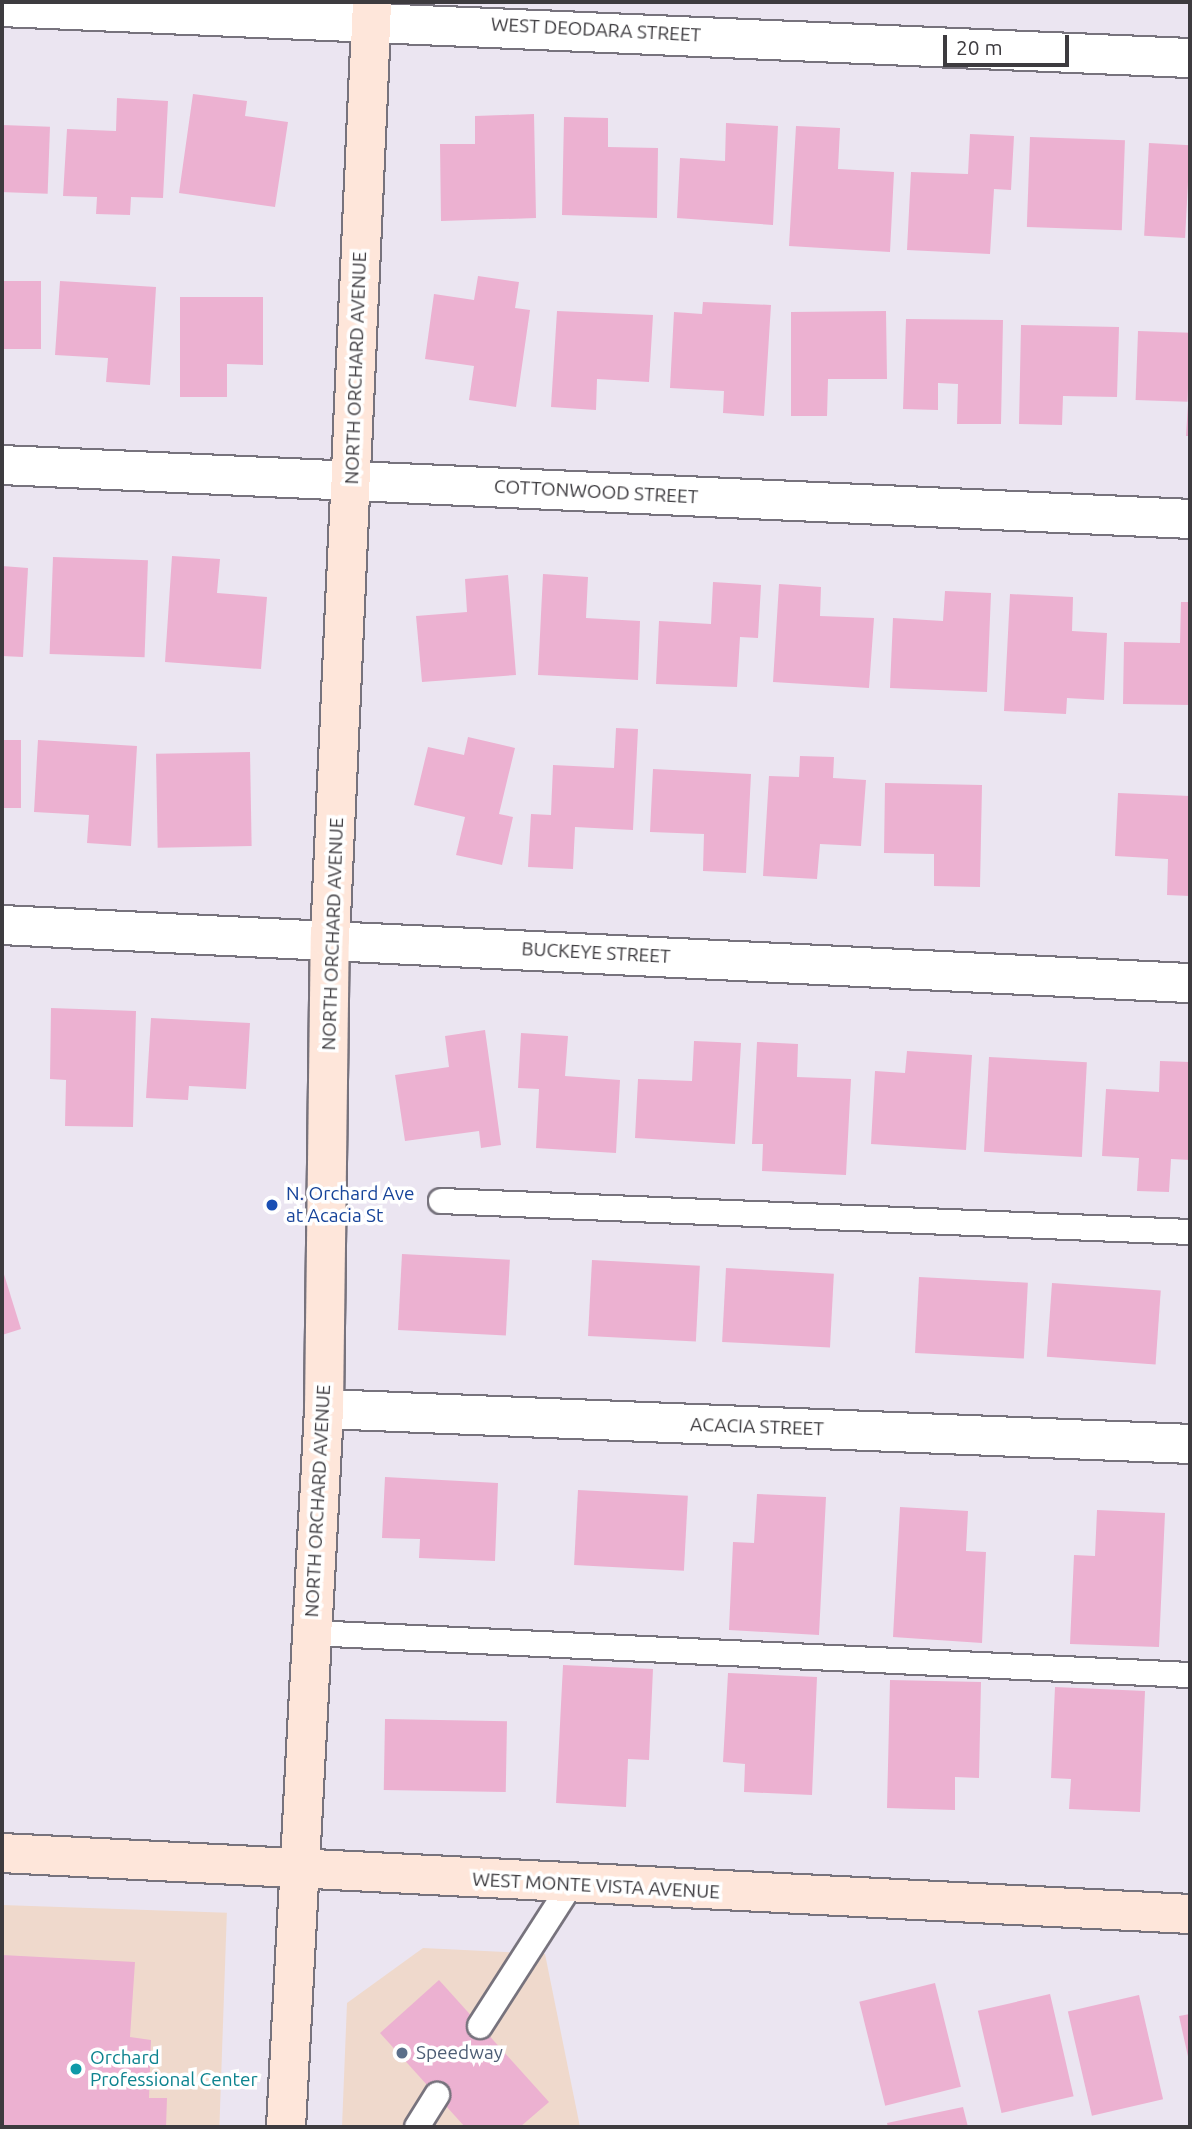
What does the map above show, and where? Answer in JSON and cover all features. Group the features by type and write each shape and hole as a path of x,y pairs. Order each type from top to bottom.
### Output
{"street":[{"name":"WEST DEODARA STREET","path":"2,7 371,12 1190,58"},
{"name":"NORTH ORCHARD AVENUE","path":"286,2127 297,1867 324,1409 330,939 371,12"},
{"name":"COTTONWOOD STREET","path":"2,465 1190,519"},
{"name":"BUCKEYE STREET","path":"2,925 1190,983"},
{"name":"ACACIA STREET","path":"324,1409 1190,1444"},
{"name":"WEST MONTE VISTA AVENUE","path":"2,1853 297,1867 570,1885 1190,1914"}],"lane":[{"path":"441,1200 1190,1232"},
{"path":"311,1633 1190,1675"},
{"path":"480,2026 570,1885"},
{"path":"417,2127 437,2095"}],"shaded area":[{"name":"Orchard Professional Center","path":"2,1905 227,1913 219,2127 2,2127"},
{"path":"423,1948 545,1954 580,2127 342,2127 347,2003"}],"building":[{"path":"193,94 247,101 245,116 288,122 275,207 179,193"},
{"path":"117,98 168,101 163,198 131,197 130,215 96,214 97,197 63,196 67,129 116,131"},
{"path":"534,114 536,218 441,221 440,144 475,144 475,116"},
{"path":"564,117 608,118 608,147 658,148 657,218 562,215"},
{"path":"726,123 778,126 773,225 677,218 680,158 725,161"},
{"path":"2,125 50,127 48,194 2,192"},
{"path":"796,126 840,128 838,169 894,172 890,252 789,246"},
{"path":"970,134 1014,136 1011,190 994,189 990,254 907,250 911,172 968,174"},
{"path":"1030,137 1125,140 1122,230 1027,227"},
{"path":"1149,143 1190,145 1185,238 1144,236"},
{"path":"478,276 519,282 515,308 530,310 516,407 469,400 474,366 425,359 434,294 474,300"},
{"path":"2,281 41,281 41,349 2,349"},
{"path":"60,281 156,287 150,385 106,382 108,358 55,355"},
{"path":"180,297 263,297 263,365 227,364 227,397 180,397"},
{"path":"703,302 771,305 764,416 723,413 724,391 670,388 674,312 702,314"},
{"path":"557,311 653,315 649,382 597,379 596,410 551,407"},
{"path":"886,311 887,379 828,379 827,416 791,416 791,312"},
{"path":"906,319 1003,320 1001,424 957,424 958,384 938,383 938,410 903,409"},
{"path":"1021,325 1119,327 1117,397 1063,396 1062,425 1019,424"},
{"path":"1138,331 1190,333 1188,402 1136,400"},
{"path":"1188,404 1190,436 1186,436"},
{"path":"172,556 220,559 217,593 267,597 261,669 165,662"},
{"path":"53,557 148,560 145,657 50,654"},
{"path":"2,566 28,568 23,657 2,656"},
{"path":"543,574 588,577 586,618 640,621 638,680 538,675"},
{"path":"508,575 516,675 422,682 416,616 467,612 465,579"},
{"path":"713,582 761,585 758,638 740,637 737,687 656,684 659,621 711,624"},
{"path":"779,584 821,587 820,616 874,618 869,688 773,682"},
{"path":"945,591 991,593 987,692 890,688 893,618 943,621"},
{"path":"1010,594 1073,597 1072,631 1107,633 1104,700 1067,698 1066,714 1004,711"},
{"path":"1181,602 1190,602 1190,705 1123,704 1124,642 1180,643"},
{"path":"616,728 638,729 633,830 575,827 573,869 528,867 531,814 551,815 553,765 614,768"},
{"path":"468,737 515,748 499,814 513,817 502,865 456,855 465,817 414,805 428,747 464,755"},
{"path":"2,740 21,740 21,808 2,808"},
{"path":"38,740 137,746 131,846 87,843 89,815 34,812"},
{"path":"250,752 252,846 158,848 156,754"},
{"path":"800,756 834,757 833,778 866,780 861,846 820,844 817,879 763,876 769,776 799,777"},
{"path":"653,769 751,774 746,873 703,871 704,834 650,832"},
{"path":"885,783 982,785 980,887 934,886 934,854 884,853"},
{"path":"1118,793 1190,796 1190,896 1167,895 1168,859 1115,856"},
{"path":"51,1008 136,1011 133,1127 65,1126 66,1080 50,1079"},
{"path":"151,1018 250,1023 246,1089 189,1086 188,1100 146,1098"},
{"path":"485,1030 501,1145 481,1148 479,1131 405,1141 395,1075 449,1067 445,1036"},
{"path":"521,1033 568,1036 565,1076 620,1080 616,1153 536,1148 539,1089 518,1088"},
{"path":"694,1041 741,1043 735,1144 635,1138 638,1079 692,1081"},
{"path":"757,1042 798,1044 797,1077 851,1079 846,1175 762,1171 763,1144 752,1144"},
{"path":"907,1051 972,1055 966,1150 871,1144 875,1071 905,1073"},
{"path":"989,1057 1087,1062 1082,1157 984,1152"},
{"path":"1160,1061 1190,1062 1190,1160 1171,1159 1169,1192 1137,1191 1139,1158 1102,1156 1106,1089 1159,1092"},
{"path":"402,1254 510,1260 506,1336 398,1330"},
{"path":"592,1260 700,1266 696,1342 588,1336"},
{"path":"2,1268 21,1329 2,1335"},
{"path":"726,1268 834,1274 830,1348 722,1342"},
{"path":"919,1277 1028,1283 1024,1359 915,1353"},
{"path":"1052,1283 1161,1291 1156,1364 1047,1357"},
{"path":"385,1477 498,1483 495,1561 419,1558 420,1539 382,1538"},
{"path":"578,1490 688,1496 684,1571 574,1565"},
{"path":"757,1494 826,1497 819,1635 729,1630 733,1542 754,1543"},
{"path":"900,1507 968,1511 966,1551 986,1552 982,1643 893,1637"},
{"path":"1097,1510 1165,1513 1159,1647 1070,1644 1074,1555 1095,1556"},
{"path":"563,1665 653,1669 649,1760 628,1759 626,1807 556,1803"},
{"path":"728,1673 817,1677 812,1795 744,1792 745,1764 723,1762"},
{"path":"890,1680 981,1682 979,1778 955,1777 955,1810 887,1808"},
{"path":"1055,1687 1145,1691 1140,1812 1069,1809 1071,1779 1051,1778"},
{"path":"385,1719 507,1721 506,1792 384,1790"},
{"name":"Orchard Professional Center","path":"2,1955 135,1962 130,2037 151,2040 149,2098 167,2098 166,2127 2,2127"},
{"path":"439,1980 549,2102 520,2127 465,2127 380,2033"},
{"path":"935,1983 961,2087 885,2106 859,2002"},
{"path":"1050,1994 1074,2096 1002,2113 978,2011"},
{"path":"1139,1995 1163,2099 1092,2116 1068,2011"},
{"path":"1190,2014 1190,2061 1189,2061 1179,2016"},
{"path":"963,2107 968,2127 888,2127 887,2123"}],"place":[{"name":"N. Orchard Ave at Acacia St","path":"272,1205"},
{"name":"Speedway","path":"402,2053"},
{"name":"Orchard Professional Center","path":"76,2069"}]}
